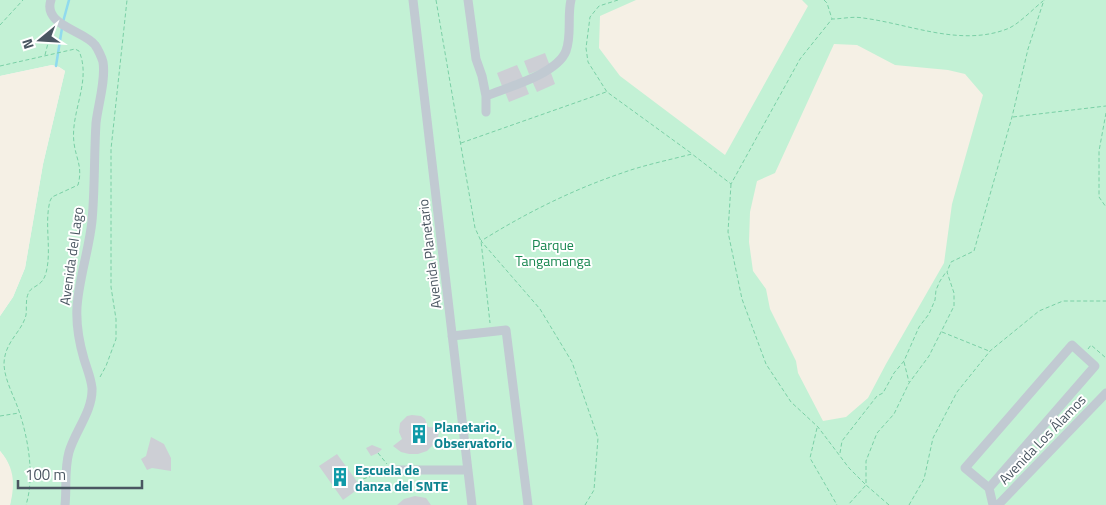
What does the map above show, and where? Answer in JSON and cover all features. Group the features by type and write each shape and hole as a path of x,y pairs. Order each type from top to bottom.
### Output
{"street":[{"path":"51,0 49,4 60,22"},
{"name":"Avenida Planetario","path":"413,0 472,505"},
{"path":"468,0 476,60 486,96 486,112"},
{"path":"486,96 549,70 558,62 566,51 571,0"},
{"name":"Avenida del Lago","path":"60,22 94,44 103,63 96,122 92,221 77,308 77,334 92,390 89,405 69,452 66,470 67,493 65,505"},
{"path":"452,336 506,330 528,505"},
{"path":"989,488 1095,366 1072,345 965,468 989,488 993,505"},
{"name":"Avenida Los Álamos","path":"998,505 1106,392"},
{"path":"392,470 468,470"}],"path":[{"path":"0,25 23,0"},
{"path":"92,390 106,366 116,338 116,319 111,287 111,149 127,0"},
{"path":"436,0 475,228 481,241 540,309 572,362 598,438 594,490 585,505"},
{"path":"618,0 599,6 590,17 586,48 588,62 607,92 731,184"},
{"path":"824,0 827,2 832,19"},
{"path":"888,505 849,468 818,427 791,402 766,364 742,299 728,232 731,184 800,59 832,19 861,17 908,28 956,35 986,35 1009,29 1044,1"},
{"path":"840,455 842,441 877,396 882,393 904,361 919,327 930,314 936,290 951,262 974,251 1012,117 1028,49 1044,1"},
{"path":"44,56 60,22"},
{"path":"0,66 71,50 79,51 83,66 83,80 74,130 74,144 80,169 78,185 52,197 50,201 49,254 46,274 38,287 30,290 28,294 26,316 11,340 4,363 20,413 29,463 30,481 26,505"},
{"path":"461,143 607,92"},
{"path":"1012,117 1106,106"},
{"path":"1106,114 1099,151 1099,196 1106,207"},
{"path":"481,241 520,217 575,190 624,172 692,154"},
{"path":"481,241 491,332"},
{"path":"848,505 866,485 866,461 877,433 894,414 909,384 929,356 954,306 954,293 947,272"},
{"path":"909,505 924,478 933,438 957,392 990,351 1039,311 1063,301 1106,301"},
{"path":"942,332 990,351"},
{"path":"1083,355 1091,345 1106,358"},
{"path":"904,361 909,384"},
{"path":"0,416 20,413"},
{"path":"818,427 810,458 837,505"},
{"path":"363,478 392,470 378,453"}],"green space":[{"name":"Parque Tangamanga","path":"0,0 1106,0 1106,505 10,505 12,476 5,457 0,451 0,316 13,297 25,268 43,164 65,71 52,65 0,76"}],"sand":[{"path":"636,0 802,0 808,6 725,155 620,76 599,48 600,16"},
{"path":"834,44 857,45 895,65 948,70 965,74 983,95 952,204 944,263 868,398 846,417 823,421 798,373 796,361 770,309 766,289 753,271 749,242 750,212 757,181 775,173"},
{"path":"52,65 65,71 43,164 25,268 13,297 0,316 0,76"},
{"path":"0,451 11,470 13,491 10,505 0,505"}],"building":[{"path":"545,53 550,66 529,74 524,61"},
{"path":"517,65 523,78 502,86 497,73"},
{"path":"551,73 555,84 537,92 532,81"},
{"path":"525,84 529,94 509,102 505,92"},
{"name":"Planetario, Observatorio","path":"407,416 421,416 425,419 428,427 440,428 438,437 433,445 427,451 418,454 401,452 393,446 402,439 399,432 400,423"},
{"path":"151,437 164,444 171,458 171,471 152,468 147,470 141,459 146,456"},
{"path":"372,445 382,449 371,456 366,448"},
{"name":"Escuela de danza del SNTE","path":"337,454 361,487 343,500 319,466"},
{"path":"415,496 426,498 431,505 397,505 404,499"}],"waterway":[{"path":"63,22 69,0"},
{"path":"56,66 62,28"}],"place":[{"name":"Planetario, Observatorio","path":"419,434"},
{"name":"Escuela de danza del SNTE","path":"340,477"}]}
